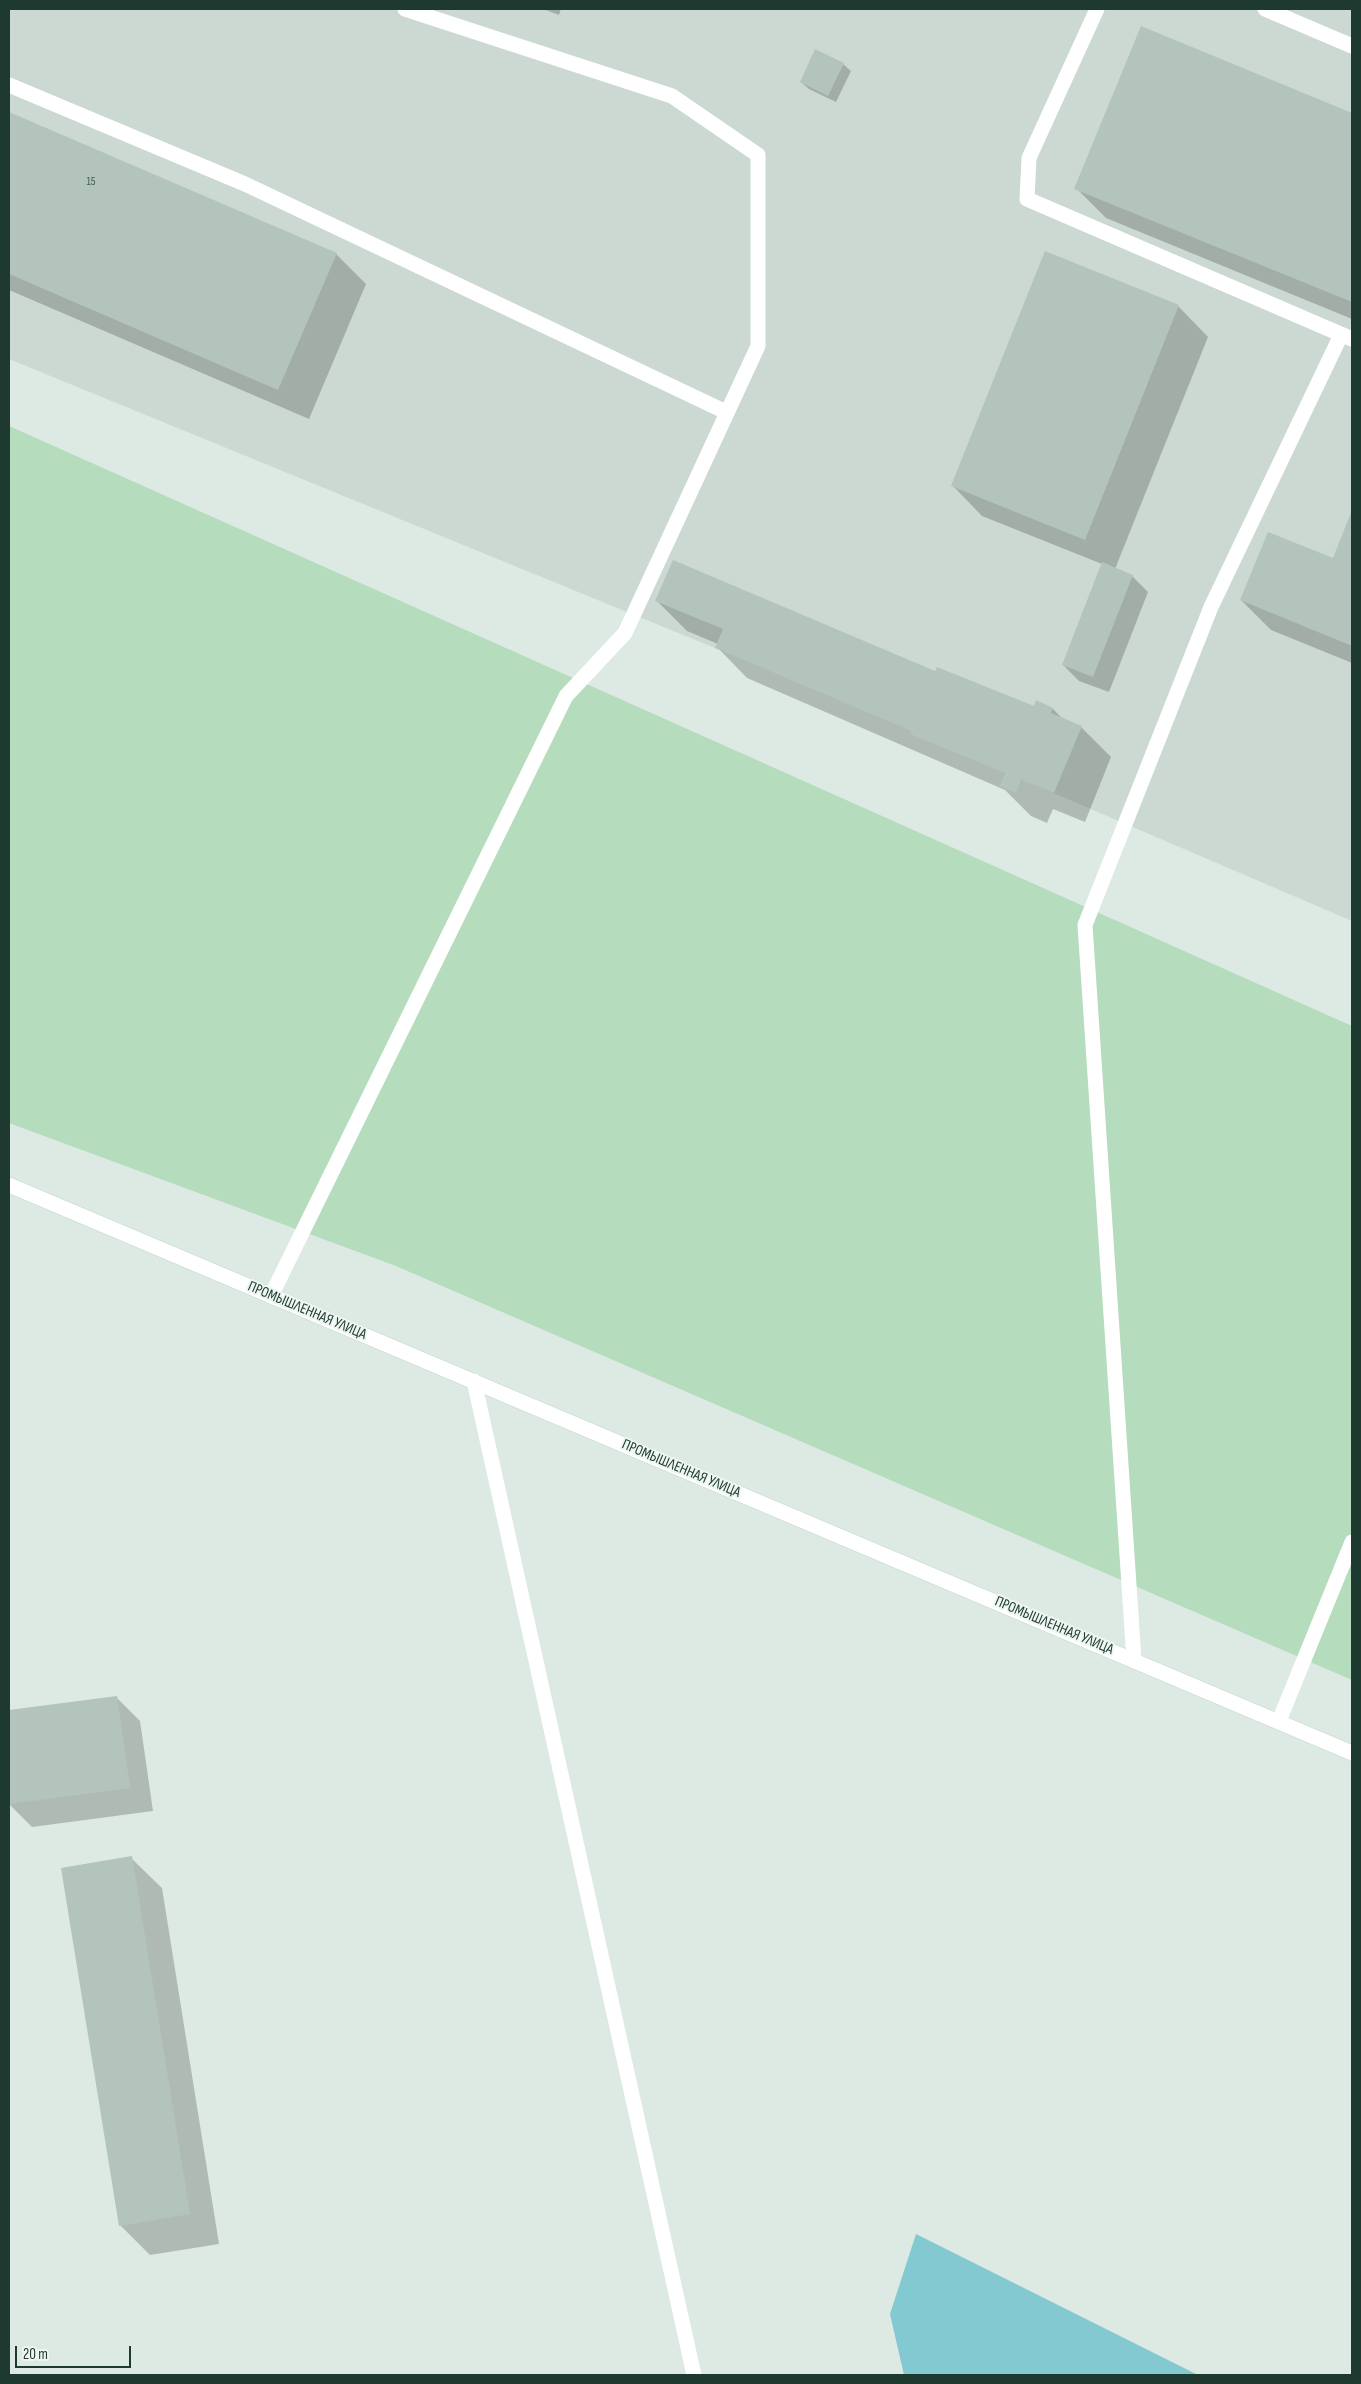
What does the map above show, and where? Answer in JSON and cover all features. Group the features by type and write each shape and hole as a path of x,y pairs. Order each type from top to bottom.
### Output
{"street":[{"path":"271,1296 566,696 624,633 758,346 758,155 672,96 405,9"},
{"path":"1097,9 1029,158 1027,199 1347,337 1211,607 1085,925 1134,1660"},
{"path":"1265,9 1352,46"},
{"path":"9,85 245,184 726,412"},
{"name":"ПРОМЫШЛЕННАЯ УЛИЦА","path":"9,1185 1352,1753"},
{"path":"474,1381 694,2375"},
{"path":"1279,1722 1352,1542"}],"shaded area":[{"path":"9,9 1352,9 1352,921 1023,780 1016,793 999,786 1005,772 910,734 911,731 715,648 9,359"}],"green space":[{"path":"9,426 1352,1026 1352,1680 396,1266 9,1123"}],"water":[{"path":"916,2234 1198,2375 904,2375 890,2314"}],"building":[{"path":"1141,26 1352,113 1352,302 1074,189"},
{"path":"815,49 844,63 828,96 800,82"},
{"path":"9,112 337,253 278,390 9,274"},
{"path":"1045,251 1179,305 1085,540 951,486"},
{"path":"1352,510 1352,646 1240,600 1268,532 1333,558"},
{"path":"673,560 935,671 937,667 1034,706 1036,700 1053,708 1051,713 1082,726 1054,793 1022,780 1016,793 999,786 1005,773 910,734 911,731 715,648 723,629 655,601"},
{"path":"1102,562 1133,575 1093,677 1062,665"},
{"path":"117,1696 130,1788 9,1804 9,1710"},
{"path":"132,1856 190,2214 119,2226 61,1868"}]}
